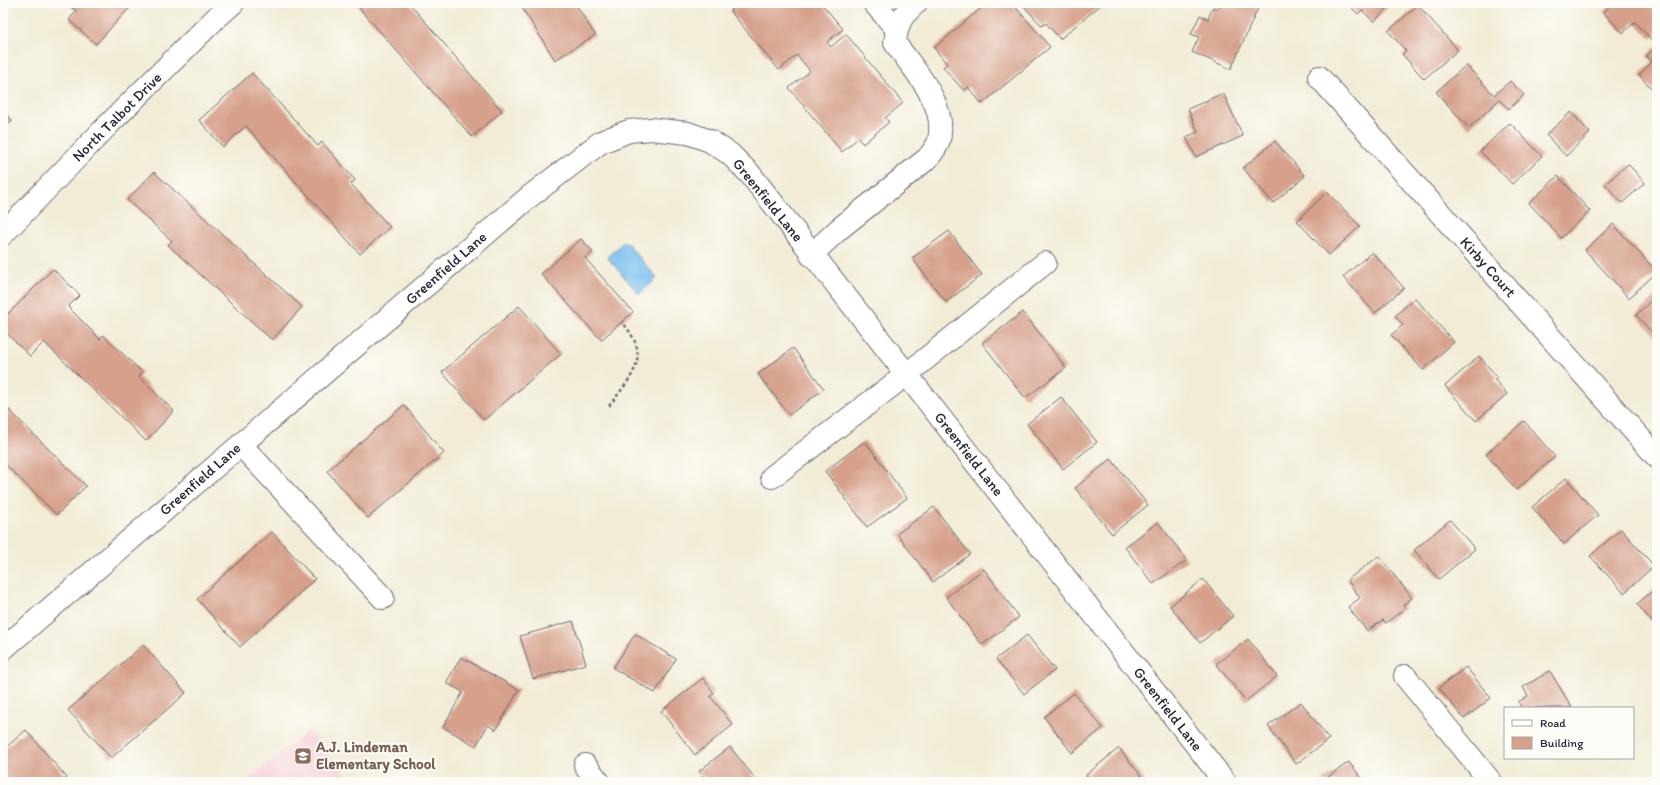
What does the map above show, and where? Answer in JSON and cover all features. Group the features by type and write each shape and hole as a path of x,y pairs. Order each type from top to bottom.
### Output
{"street":[{"name":"North Talbot Drive","path":"3,234 108,125 233,3"},
{"path":"874,3 896,28"},
{"path":"811,254 839,229 928,158 938,144 942,126 939,110 931,93 895,43 896,28 904,13 916,3"},
{"name":"Kirby Court","path":"1319,77 1657,457"},
{"name":"Greenfield Lane","path":"3,649 529,197 601,142 629,131 651,129 688,133 710,141 730,154 750,174 1225,782"},
{"path":"772,477 907,374 1045,263"},
{"path":"241,445 384,598"},
{"path":"1405,676 1491,782"},
{"path":"586,765 599,782"}],"path":[{"path":"609,406 631,379 637,362 636,344 632,333 622,322"}],"shaded area":[{"name":"A.J. Lindeman Elementary School","path":"308,730 352,782 245,782"}],"water":[{"path":"625,241 657,278 639,294 607,257"}],"building":[{"path":"67,3 134,3 96,44 69,20 76,11"},
{"path":"355,3 409,3 502,111 472,137"},
{"path":"519,3 575,3 595,35 555,60"},
{"path":"740,3 821,3 843,29 827,42 831,47 846,34 903,103 885,118 889,122 863,144 858,138 842,152 789,88 810,71 797,55 779,70 730,11"},
{"path":"987,3 1012,3 1050,47 982,104 968,87 964,91 943,67 947,64 934,48"},
{"path":"1021,3 1103,3 1060,39 1046,23 1042,26"},
{"path":"1221,3 1247,3 1258,8 1231,69 1192,52 1199,37 1191,34 1200,15 1208,19 1213,7 1218,9"},
{"path":"1347,3 1392,3 1374,22 1362,10 1358,14"},
{"path":"1613,3 1657,3 1657,33 1651,39 1635,22 1623,33 1603,12"},
{"path":"1418,5 1458,50 1424,79 1402,54 1406,51 1388,31"},
{"path":"1657,46 1657,86 1653,90 1639,75 1652,62 1646,56"},
{"path":"1466,65 1494,95 1510,81 1524,95 1509,109 1499,100 1469,128 1436,92"},
{"path":"252,73 318,146 322,142 355,180 351,184 390,227 360,254 246,126 223,147 199,120"},
{"path":"1223,93 1243,136 1196,157 1186,137 1198,132 1188,109"},
{"path":"3,112 12,120 3,130"},
{"path":"1571,112 1590,133 1566,156 1546,135"},
{"path":"1510,123 1542,156 1512,184 1480,151"},
{"path":"1275,141 1305,176 1273,203 1243,168"},
{"path":"1628,164 1645,183 1622,203 1605,184"},
{"path":"154,172 302,307 272,340 168,245 172,241 127,200"},
{"path":"1558,176 1590,211 1561,238 1529,203"},
{"path":"1327,192 1360,226 1329,255 1297,221"},
{"path":"1613,224 1657,272 1629,298 1585,250"},
{"path":"949,231 982,275 946,302 912,258"},
{"path":"581,239 593,252 585,258 633,312 601,340 541,274"},
{"path":"1372,252 1404,288 1375,313 1343,277"},
{"path":"53,269 80,295 68,307 100,339 103,335 142,372 139,377 174,411 146,441 44,342 30,356 3,330 3,319"},
{"path":"1657,295 1657,338 1636,315"},
{"path":"1415,298 1454,342 1423,370 1391,335 1403,325 1395,316"},
{"path":"519,306 561,354 484,420 442,372"},
{"path":"1023,312 1066,368 1025,398 982,343"},
{"path":"793,348 824,389 789,415 758,374"},
{"path":"1479,356 1497,377 1494,379 1507,394 1476,421 1445,386"},
{"path":"1061,397 1097,442 1063,469 1027,424"},
{"path":"3,404 86,486 57,515 3,462"},
{"path":"404,405 444,453 368,518 327,471"},
{"path":"1524,421 1555,457 1516,490 1486,454"},
{"path":"865,441 907,498 867,527 825,471"},
{"path":"1111,459 1148,505 1112,534 1075,488"},
{"path":"1566,478 1598,515 1564,544 1532,507"},
{"path":"934,507 970,554 933,582 897,534"},
{"path":"1450,520 1475,549 1439,579 1414,550"},
{"path":"1158,522 1187,560 1153,584 1125,547"},
{"path":"1621,529 1654,566 1624,593 1590,556"},
{"path":"272,532 315,579 240,647 197,599"},
{"path":"1379,556 1412,598 1403,605 1405,608 1386,623 1383,620 1367,631 1348,607 1360,598 1347,580"},
{"path":"984,569 1019,617 982,645 946,597"},
{"path":"1203,579 1233,616 1200,643 1170,606"},
{"path":"1657,587 1657,628 1637,604"},
{"path":"573,621 586,664 533,679 520,636"},
{"path":"635,634 676,659 655,693 613,668"},
{"path":"1027,635 1055,670 1024,694 996,659"},
{"path":"1248,639 1277,676 1246,701 1216,664"},
{"path":"143,645 186,693 111,758 68,710"},
{"path":"461,657 519,690 496,730 488,725 476,746 443,727 463,692 446,683"},
{"path":"1466,667 1491,698 1464,719 1439,688"},
{"path":"1550,671 1571,707 1521,707 1518,702 1528,696 1523,687"},
{"path":"703,678 714,693 710,696 733,725 695,755 661,711"},
{"path":"1074,693 1103,728 1072,753 1044,717"},
{"path":"1301,702 1329,739 1296,764 1268,726"},
{"path":"26,730 67,778 62,782 3,782 3,750"},
{"path":"730,747 758,782 707,782 699,771"},
{"path":"1119,748 1146,782 1092,782 1086,775"},
{"path":"1349,762 1364,782 1321,782"}],"place":[{"name":"A.J. Lindeman Elementary School","path":"303,756"}]}
